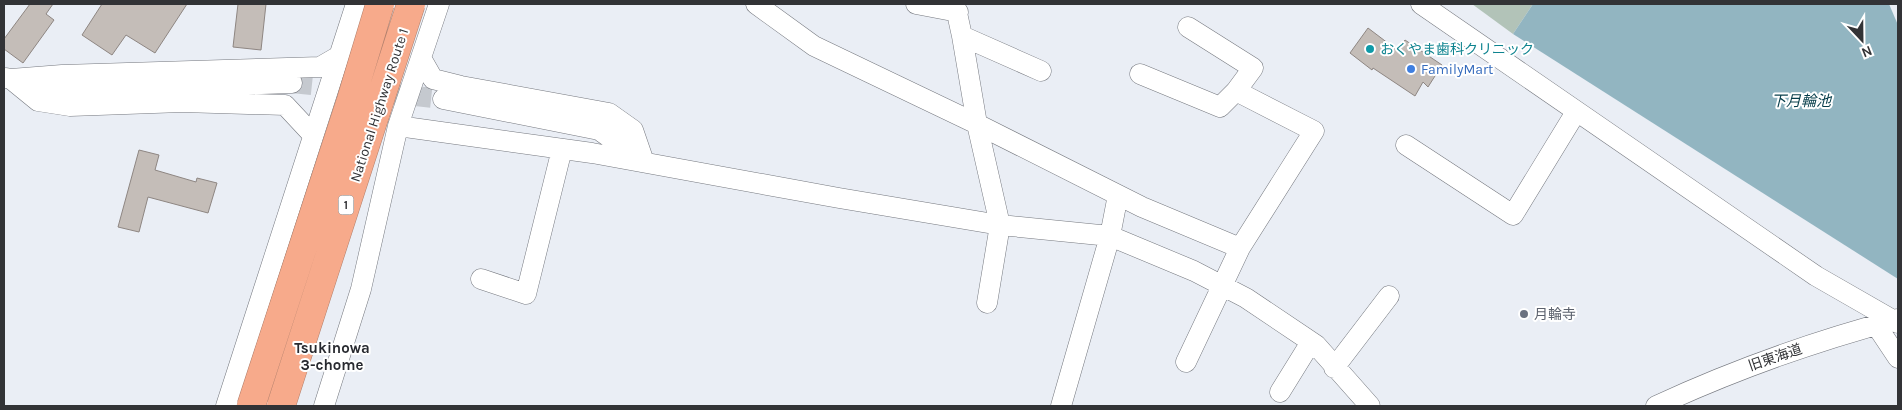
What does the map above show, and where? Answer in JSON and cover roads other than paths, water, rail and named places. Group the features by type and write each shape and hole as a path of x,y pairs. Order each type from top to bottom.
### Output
{"highway":[{"name":"National Highway Route 1","path":"251,406 351,100 380,4"},
{"name":"National Highway Route 1","path":"281,406 411,4"}],"street":[{"path":"226,406 312,134 340,56 356,4"},
{"path":"324,406 361,288 398,126 439,4"},
{"path":"756,4 814,46 977,124 1118,195 1240,248"},
{"path":"916,4 956,8 977,124 1000,226 987,303"},
{"path":"1421,4 1816,276 1891,322 1898,358"},
{"path":"1140,74 1220,107 1236,91 1253,68 1188,27"},
{"path":"962,36 1041,71"},
{"path":"7,78 320,67 340,56"},
{"path":"421,58 433,79 461,86 609,113 633,130 644,162"},
{"path":"7,78 59,90 292,84"},
{"path":"7,78 38,101 70,106 182,102 285,105 312,134"},
{"path":"1186,362 1240,248 1314,131 1236,91"},
{"path":"443,99 599,130 644,162"},
{"path":"1406,144 1513,215 1576,112"},
{"path":"398,126 644,162 1000,226 1110,236 1185,268 1246,298 1316,345 1334,368 1370,406"},
{"path":"481,279 526,294 562,149"},
{"path":"1061,406 1110,236 1118,195"},
{"path":"1334,368 1389,296"},
{"name":"旧東海道","path":"1656,406 1744,368 1891,322"},
{"path":"1280,392 1311,342"}],"water":[{"name":"下月輪池","path":"1533,4 1889,4 1898,25 1898,279 1513,34"}],"tunnel":[{"path":"292,83 443,99"}],"place":[{"name":"おくやま歯科クリニック","path":"1370,49"},
{"name":"FamilyMart","path":"1411,69"},
{"name":"月輪寺","path":"1524,314"}],"district":[{"name":"Tsukinowa 3-chome","path":"332,356"}]}
